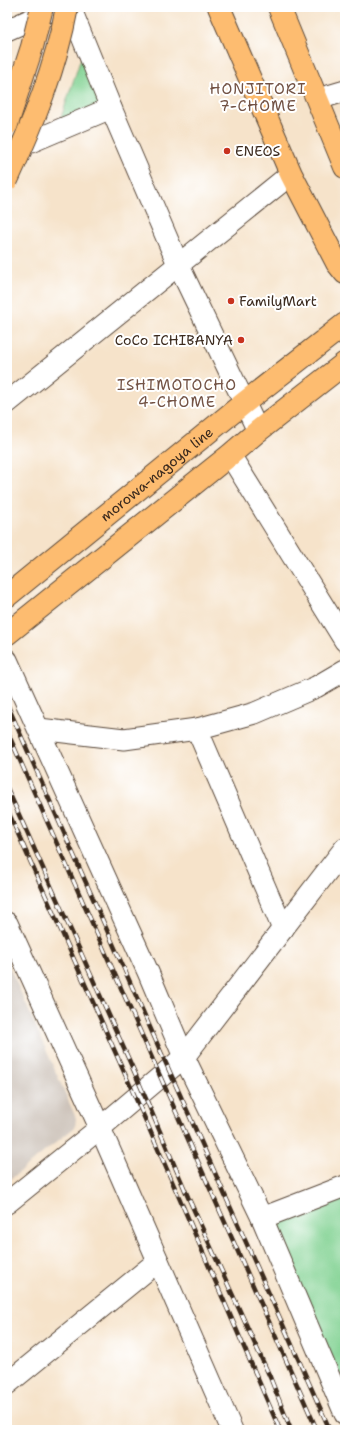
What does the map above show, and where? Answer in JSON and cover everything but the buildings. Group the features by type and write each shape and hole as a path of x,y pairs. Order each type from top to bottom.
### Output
{"main road":[{"path":"7,124 32,47 42,7"},
{"path":"7,180 26,139 39,105 68,7"},
{"path":"219,7 291,174 337,263 345,273"},
{"path":"279,7 345,167"},
{"name":"morowa-nagoya line","path":"7,596 244,403 345,324"},
{"path":"7,634 258,431 345,363"}],"street":[{"path":"7,30 59,7"},
{"path":"68,7 178,264 258,431"},
{"path":"318,99 345,92"},
{"path":"7,152 111,108"},
{"path":"7,403 291,174"},
{"path":"230,455 345,641"},
{"path":"7,660 148,972 184,1057 262,1218 345,1414"},
{"path":"39,729 124,739 197,729 255,713 316,687 345,670"},
{"path":"197,729 283,929"},
{"path":"7,1203 100,1128 184,1057 345,848"},
{"path":"7,923 100,1128 232,1430"},
{"path":"262,1218 345,1186"},
{"path":"7,1384 158,1261"}],"shaded area":[{"path":"7,961 76,1118 75,1127 7,1182"}],"green space":[{"path":"82,55 106,106 58,127"},
{"path":"345,1196 344,1376 333,1370 271,1226"}],"railway":[{"path":"7,704 330,1430"},
{"path":"7,731 317,1430"},
{"path":"7,788 134,1071 188,1197 270,1377 291,1430"},
{"path":"7,809 145,1119 280,1430"}],"place":[{"name":"ENEOS","path":"227,151"},
{"name":"FamilyMart","path":"231,301"},
{"name":"CoCo ICHIBANYA","path":"241,340"}],"district":[{"name":"HONJITORI 7-CHOME","path":"258,98"},
{"name":"ISHIMOTOCHO 4-CHOME","path":"177,394"}]}
